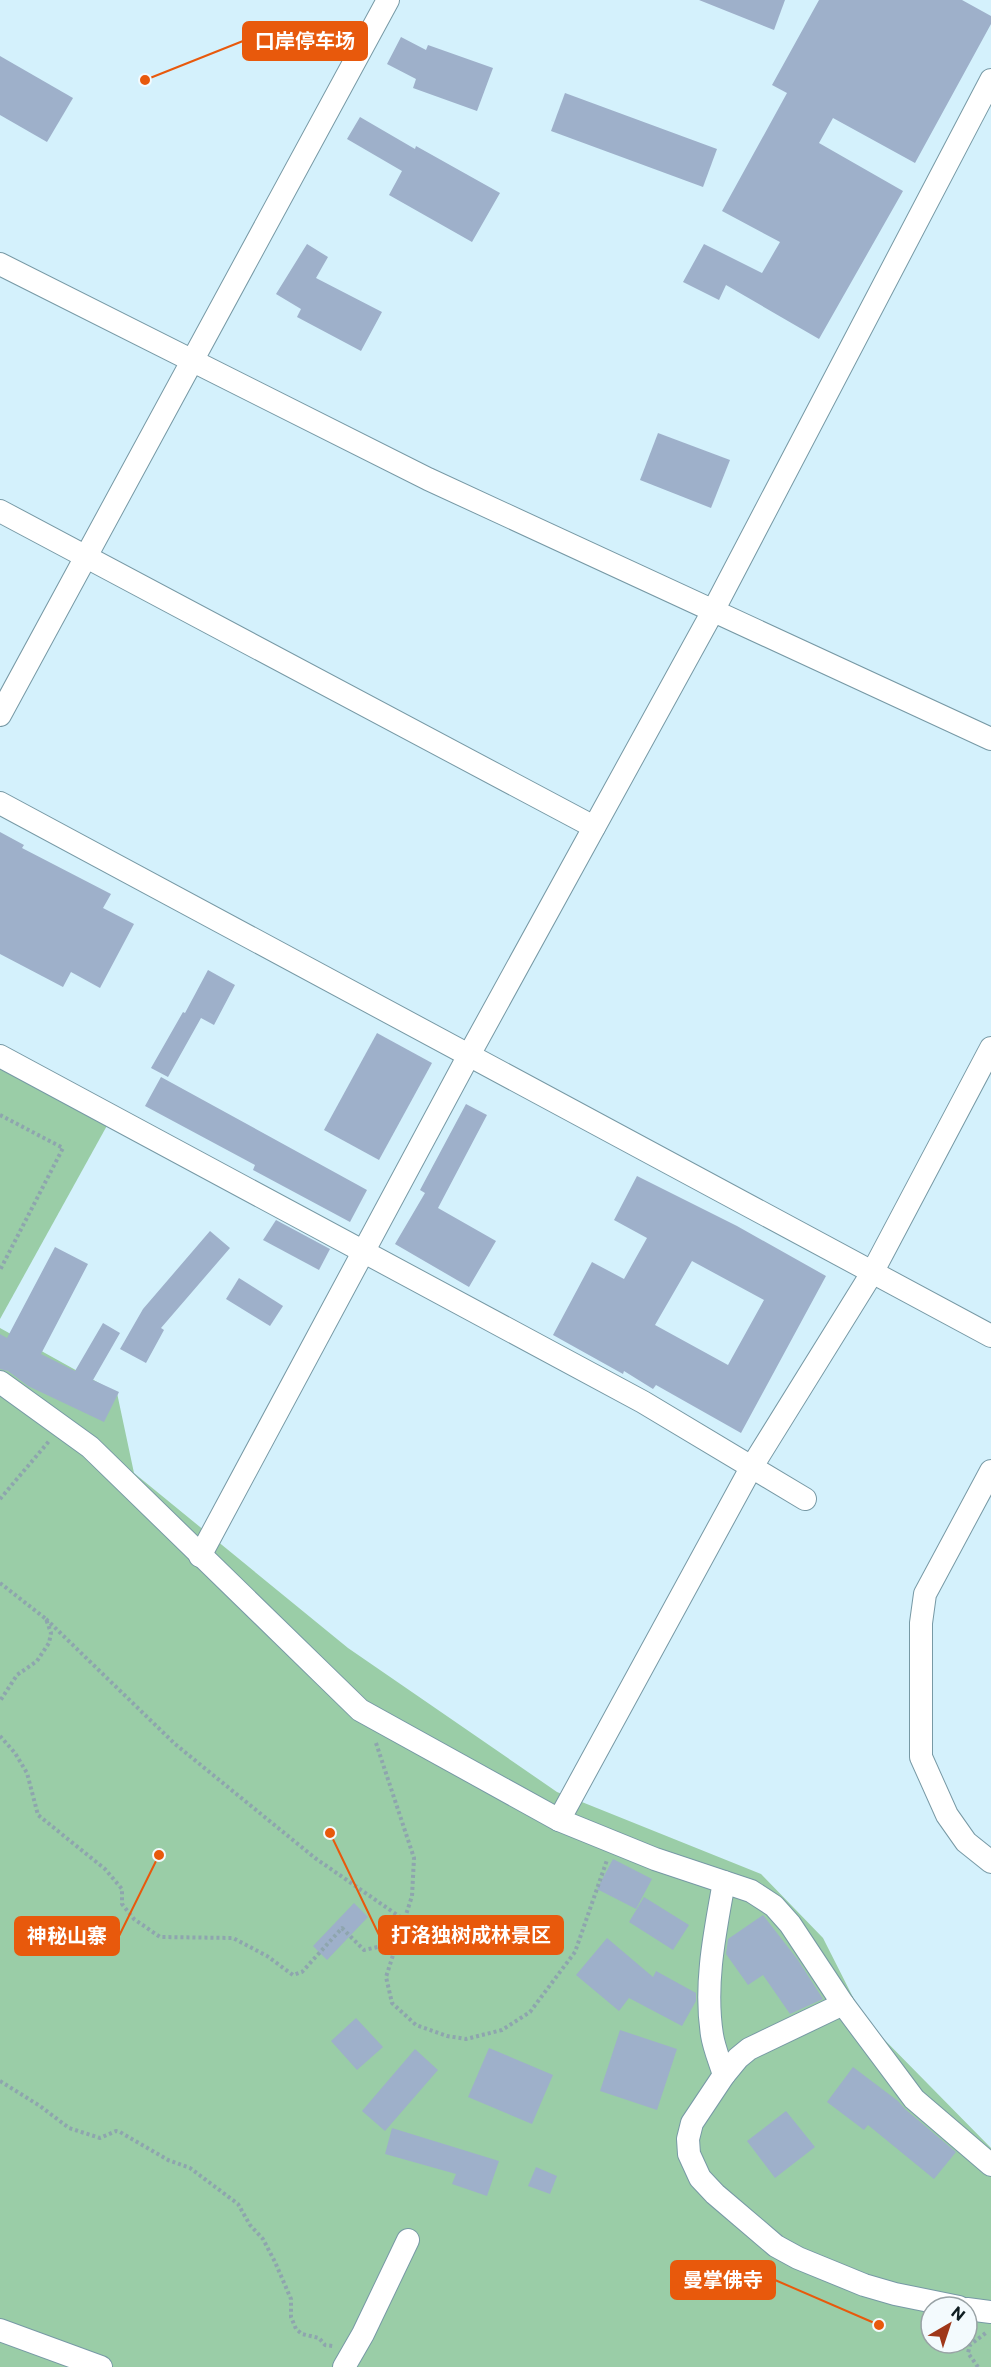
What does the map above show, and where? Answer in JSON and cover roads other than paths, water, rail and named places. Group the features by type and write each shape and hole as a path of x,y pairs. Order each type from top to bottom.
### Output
{"street":[{"path":"0,715 388,0"},
{"path":"200,1556 469,1055 713,611 991,80"},
{"path":"0,264 428,479 991,739"},
{"path":"0,511 594,827"},
{"path":"0,803 991,1336"},
{"path":"559,1820 751,1468 872,1272 991,1048"},
{"path":"0,1056 643,1402 806,1499"},
{"path":"0,1382 90,1447 360,1710 559,1820 655,1859 751,1891 774,1906 790,1924 843,2004 914,2099 991,2165"},
{"path":"991,1471 925,1594 921,1623 921,1757 947,1815 966,1842 991,1862"},
{"path":"724,1882 708,1995 712,2036 724,2075"},
{"path":"843,2004 749,2049 738,2058 692,2123 688,2139 689,2154 700,2178 715,2194 776,2246 798,2258 864,2285 919,2298"},
{"path":"344,2367 363,2334 408,2240"},
{"path":"0,2330 101,2367"}],"place":[{"name":"口岸停车场","path":"145,80"},
{"name":"打洛独树成林景区","path":"330,1833"},
{"name":"神秘山寨","path":"159,1855"},
{"name":"曼掌佛寺","path":"879,2325"}]}
